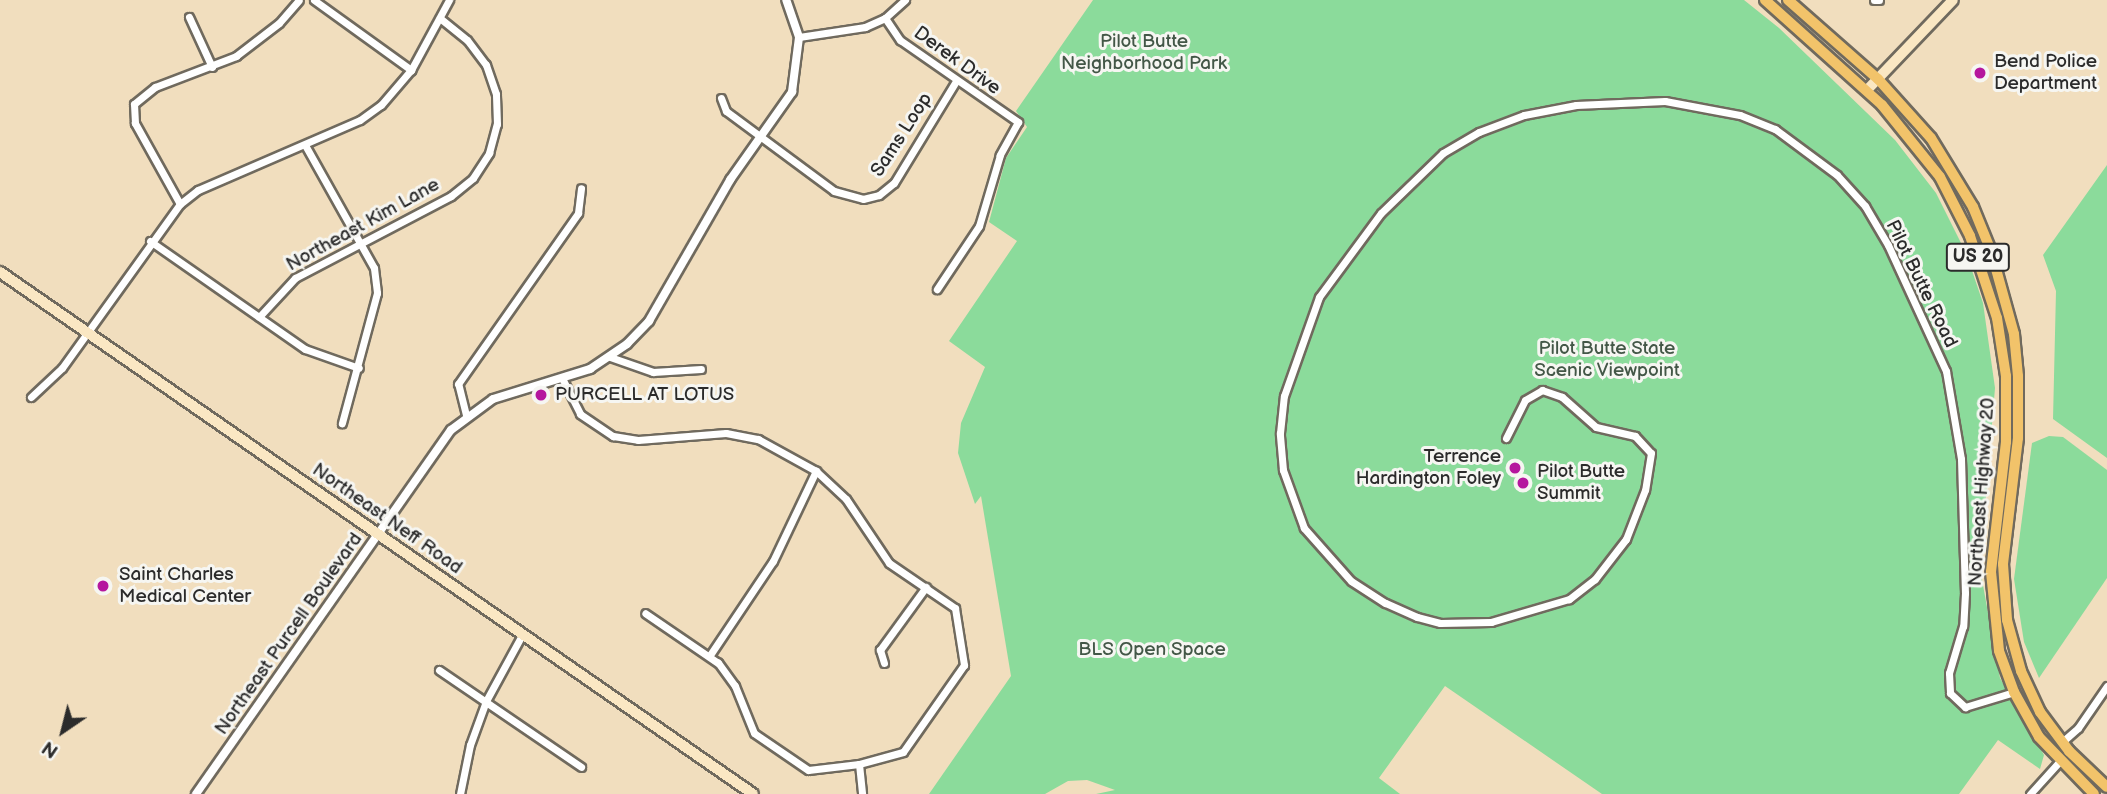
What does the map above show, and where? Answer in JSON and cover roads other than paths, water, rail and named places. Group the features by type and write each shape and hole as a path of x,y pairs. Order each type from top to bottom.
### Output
{"main road":[{"name":"Northeast Highway 20","path":"1765,0 1867,90 1918,147 1958,208 1997,318 2007,412 1993,551 1992,601 1999,651 2014,692 2059,762"},
{"name":"Northeast Highway 20","path":"1788,0 1878,79 1931,138 1973,207 2005,296 2018,376 2018,438 2003,590 2021,671 2054,733 2062,742"},
{"path":"1867,90 1953,0"},
{"name":"Northeast Neff Road","path":"0,272 751,794"},
{"path":"2014,692 2023,692 2038,719 2054,733"},
{"name":"US 20","path":"2062,742 2107,787"},
{"name":"US 20","path":"2059,762 2094,794"}],"street":[{"path":"180,204 135,123 134,104 155,87 212,68 236,56 279,23 299,0"},
{"path":"314,0 411,70"},
{"path":"31,397 62,368 150,241 180,204 208,185 305,145 381,105 411,70 449,0"},
{"name":"Northeast Purcell Boulevard","path":"196,794 439,446 466,415 493,399 563,380 610,357 649,321 730,180 792,92 799,37 786,0"},
{"path":"799,37 865,27 885,18 905,0"},
{"path":"189,18 212,68"},
{"name":"Northeast Kim Lane","path":"259,317 295,278 451,196 472,178 489,153 496,124 496,94 486,65 467,40 440,18"},
{"name":"Derek Drive","path":"885,18 900,40 1018,122 1000,155 979,226 937,289"},
{"name":"Sams Loop","path":"721,98 726,111 834,191 849,198 879,195 894,183 956,81"},
{"name":"Pilot Butte Road","path":"1506,438 1525,400 1542,390 1562,397 1596,427 1635,436 1651,453 1645,490 1626,539 1595,579 1569,599 1491,622 1428,620 1385,603 1351,581 1304,528 1283,470 1284,396 1319,297 1381,213 1443,153 1479,132 1524,115 1576,105 1665,101 1740,115 1776,130 1837,175 1864,206 1888,245 1946,371 1961,460 1965,593 1963,626 1949,673 1950,693 1965,706 2014,692"},
{"path":"305,145 374,268 377,293 359,368 342,423"},
{"path":"466,415 456,393 458,384 578,213 581,188"},
{"path":"150,241 305,349 359,368"},
{"path":"610,357 653,372 701,369"},
{"path":"563,380 580,414 613,436 638,440 726,433 758,439 816,471 854,509 889,563 949,601 961,623 965,653 960,676 911,745 903,752 859,764 808,769 754,733 735,686 710,655 645,613"},
{"path":"710,655 773,561 816,471"},
{"path":"884,663 880,650 926,587"},
{"path":"460,794 470,746 486,701 522,635"},
{"path":"439,670 581,767"},
{"path":"2062,742 2107,686"},
{"path":"2030,794 2059,762"},
{"path":"859,764 862,794"}],"place":[{"name":"Bend Police Department","path":"1980,73"},
{"name":"PURCELL AT LOTUS","path":"541,395"},
{"name":"Terrence Hardington Foley","path":"1515,468"},
{"name":"Pilot Butte Summit","path":"1523,483"},
{"name":"Saint Charles Medical Center","path":"103,586"}],"park label":[{"name":"Pilot Butte Neighborhood Park","path":"1144,53"},
{"name":"Pilot Butte State Scenic Viewpoint","path":"1607,360"},
{"name":"BLS Open Space","path":"1152,650"}]}
